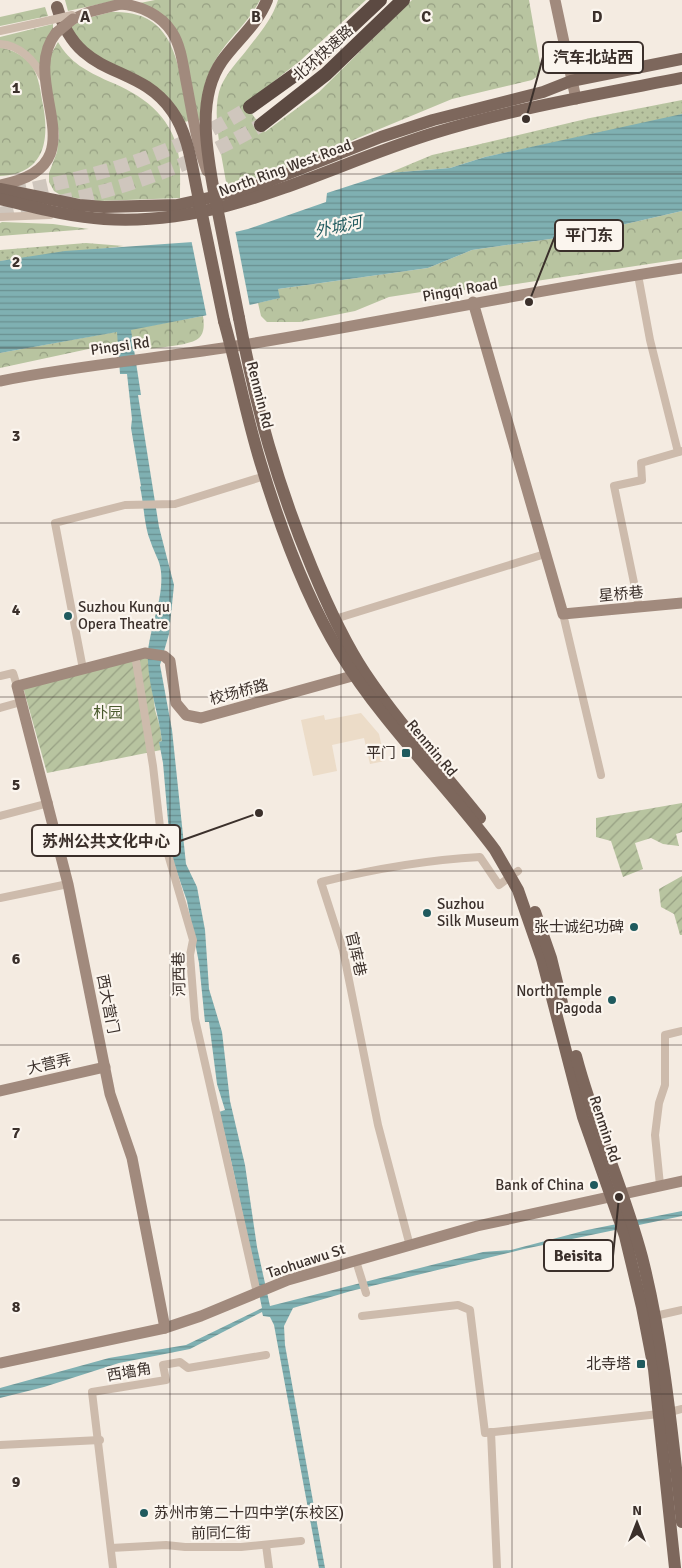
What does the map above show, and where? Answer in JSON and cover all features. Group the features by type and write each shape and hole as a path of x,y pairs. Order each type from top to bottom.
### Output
{"highway":[{"name":"北环快速路","path":"250,107 316,59 380,0"},
{"name":"北环快速路","path":"261,124 326,74 403,0"}],"main road":[{"name":"Renmin Rd","path":"267,0 256,21 221,62 210,86 207,100 206,128 214,189 239,318 238,345 265,476 275,507 307,586 339,652 360,674"},
{"name":"Renmin Rd","path":"57,6 66,30 81,51 104,67 145,85 173,112 186,142 224,321 238,345 275,472 300,538 335,619 360,674 389,722 515,874 542,959 583,1117 617,1194 655,1316 670,1412 682,1522"},
{"name":"North Ring West Road","path":"0,189 79,205 104,208 177,205 249,189 408,128 543,92 571,81 682,59"},
{"name":"North Ring West Road","path":"0,199 74,215 104,219 150,219 208,212 251,201 385,149 437,132 500,115 682,78"},
{"name":"Renmin Rd","path":"630,1235 648,1330 670,1412 676,1568"}],"street":[{"path":"0,31 72,17 139,0"},
{"path":"555,0 576,99"},
{"path":"120,4 133,6 154,14 164,21 175,37 200,152 214,189"},
{"path":"0,185 27,178 45,163 53,136 44,58 49,44 56,33 72,17"},
{"path":"0,44 12,46 23,52 39,69 46,84"},
{"path":"0,217 74,215"},
{"name":"Pingqi Road","path":"238,345 473,302 682,268"},
{"path":"638,275 650,340 680,451 641,463 642,480 614,486 639,607"},
{"path":"473,302 563,614 601,775"},
{"name":"Pingsi Rd","path":"0,381 50,371 238,345"},
{"path":"83,669 54,523 125,505 175,504 265,476"},
{"path":"335,619 546,554"},
{"name":"星桥巷","path":"563,614 682,603"},
{"name":"校场桥路","path":"17,686 140,654 164,656 170,661 176,703 186,715 201,718 360,674"},
{"name":"河西巷","path":"140,654 160,828 193,940 190,954 195,1019 261,1291"},
{"path":"0,676 13,673 17,686"},
{"name":"西大营门","path":"17,686 49,803 68,884 110,1094 132,1158 164,1328"},
{"path":"0,708 21,702"},
{"path":"0,816 49,803"},
{"name":"官库巷","path":"410,1246 376,1116 343,950 321,882 382,867 440,859 480,857 499,885 515,874"},
{"path":"0,898 68,884"},
{"path":"660,1185 655,1135 658,1103 666,1085 666,1035 682,1031"},
{"name":"大营弄","path":"0,1091 105,1067"},
{"name":"Taohuawu St","path":"0,1364 164,1328 201,1316 261,1291 356,1260 477,1226 682,1181"},
{"path":"356,1260 366,1293"},
{"path":"362,1316 458,1306 470,1310 485,1433 670,1412"},
{"path":"655,1316 682,1310"},
{"name":"西墙角","path":"113,1568 100,1440 92,1392 166,1380 164,1365 180,1362 188,1368 266,1355"},
{"path":"491,1432 497,1568"},
{"path":"0,1445 100,1440"},
{"name":"前同仁街","path":"111,1548 166,1545 227,1548 301,1541"},
{"path":"266,1545 268,1568"}],"green space":[{"path":"65,0 118,0 68,11"},
{"path":"155,0 260,0 245,23 219,54 208,74 202,96 201,120 198,121 183,49 140,3"},
{"path":"278,0 366,0 301,60 245,104 265,132 319,92 412,0 529,0 541,69 538,76 532,80 452,99 288,167 227,188 218,136 218,97 226,77 264,27"},
{"path":"45,7 48,16 0,26 0,17"},
{"path":"111,12 133,14 150,21 163,32 171,46 177,63 189,121 184,122 176,107 166,95 89,51 69,27 88,18"},
{"path":"53,24 53,29 43,49 40,67 0,41 0,37"},
{"path":"58,42 68,56 80,66 143,99 169,127 178,152 180,198 99,201 62,196 54,191 49,182 49,173 57,152 59,134 46,63"},
{"path":"0,47 20,55 33,67 37,76 44,114 45,140 42,151 36,161 28,168 16,174 0,176"},
{"path":"682,100 682,114 670,118 485,157 450,168 389,173 432,155 590,118"},
{"path":"682,211 682,259 484,289 421,292 389,297 355,311 300,322 267,322 261,316 258,303 279,298 278,289 428,268 472,250 578,235"},
{"path":"0,223 53,224 89,229 0,236"},
{"path":"86,243 124,246 0,261 0,250"},
{"path":"203,316 204,328 201,336 183,344 109,352 107,345 0,368 0,353"},
{"name":"朴园","path":"148,654 155,710 162,741 159,742 161,750 47,773 23,687"},
{"path":"682,803 682,832 676,834 679,846 663,844 651,838 635,843 643,869 623,877 611,841 596,837 596,818"},
{"path":"682,876 682,935 680,935 674,914 661,907 659,889"}],"shaded area":[{"path":"361,713 379,734 385,761 370,764 364,738 332,745 337,771 313,776 301,720 324,715 325,720"}],"water":[{"name":"外城河","path":"682,114 682,211 578,235 472,250 428,268 278,289 280,298 131,330 141,395 138,395 159,527 174,585 169,634 160,665 172,730 186,864 197,887 205,930 209,989 222,1032 230,1101 245,1165 257,1247 270,1306 483,1252 511,1250 587,1230 682,1211 682,1216 524,1249 351,1291 293,1308 284,1326 285,1345 325,1568 319,1568 274,1325 270,1317 263,1316 262,1312 190,1349 119,1363 44,1387 0,1398 0,1388 109,1358 186,1345 262,1308 219,1112 225,1110 217,1084 209,1022 205,1022 199,963 187,901 171,855 163,763 159,742 162,741 150,682 148,662 149,645 160,596 161,572 146,528 131,428 132,419 127,374 120,374 117,332 0,353 0,261 65,251 193,242 248,229 326,202 327,193 389,173 450,168 485,157"}],"pier":[{"path":"235,230 250,307 207,318 191,239"}],"tunnel":[{"path":"13,193 106,171 165,151 222,124 250,107"},
{"path":"59,202 112,189 163,172 213,151 261,125"},
{"path":"0,214 36,206"}],"place":[{"name":"汽车北站西","path":"526,119"},
{"name":"平门东","path":"529,302"},
{"name":"Suzhou Kunqu Opera Theatre","path":"68,616"},
{"name":"平门","path":"406,753"},
{"name":"苏州公共文化中心","path":"259,813"},
{"name":"Suzhou Silk Museum","path":"427,913"},
{"name":"张士诚纪功碑","path":"634,927"},
{"name":"North Temple Pagoda","path":"612,1000"},
{"name":"Bank of China","path":"594,1185"},
{"name":"Beisita","path":"619,1197"},
{"name":"北寺塔","path":"641,1364"},
{"name":"苏州市第二十四中学(东校区)","path":"144,1513"}]}
